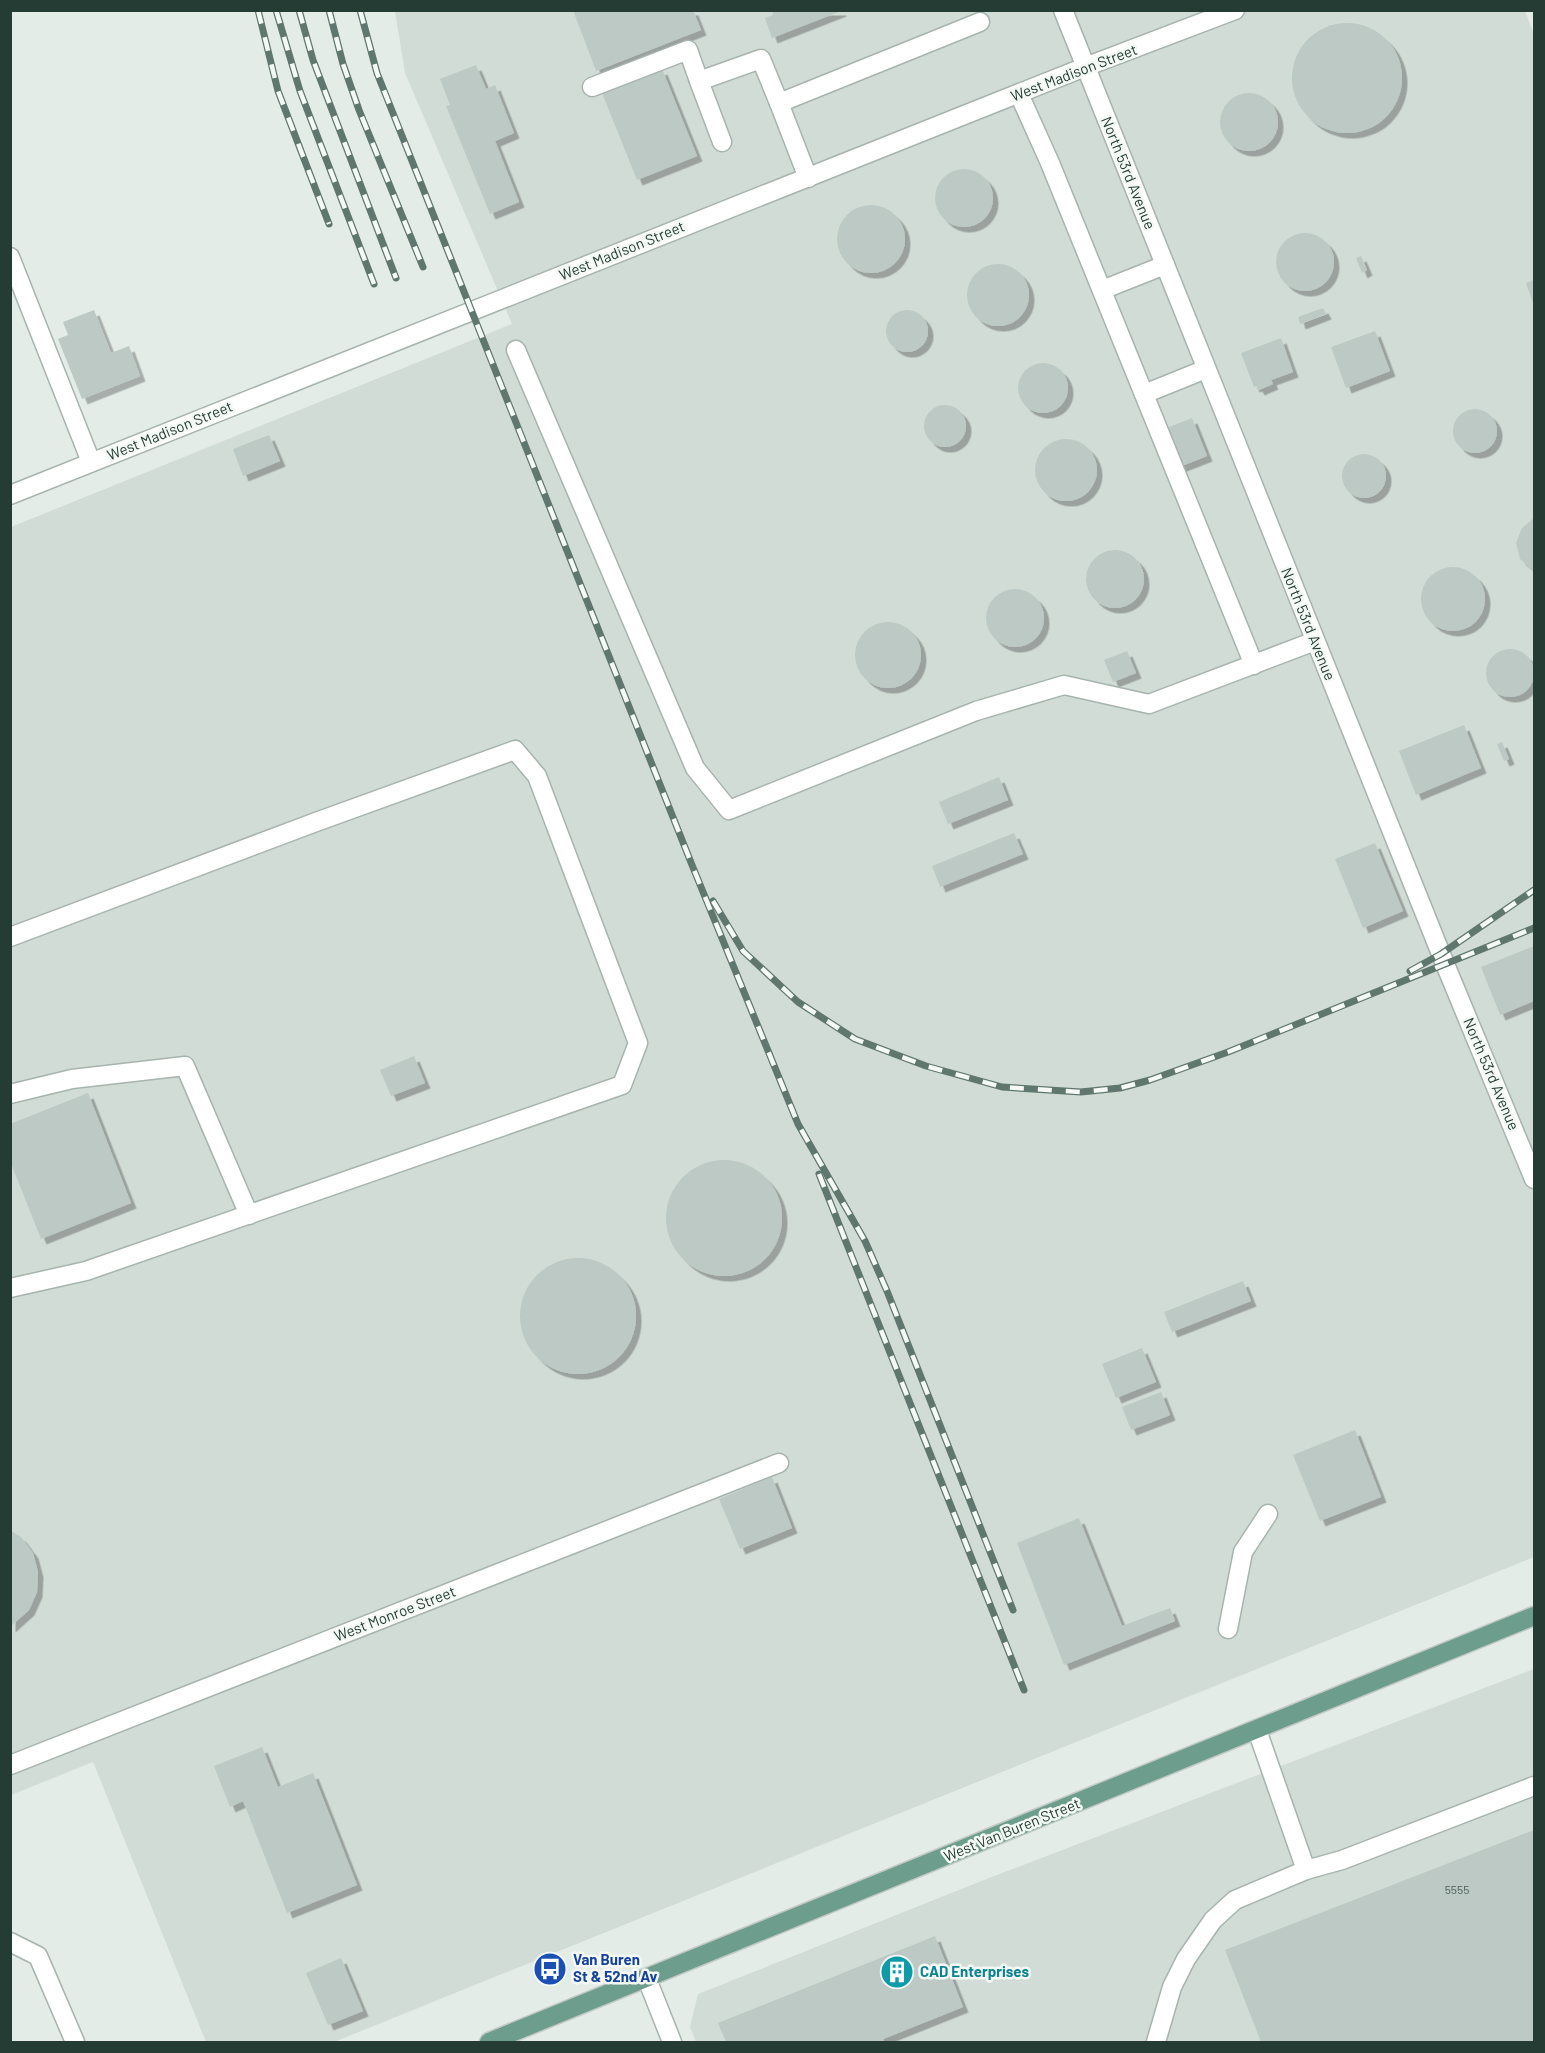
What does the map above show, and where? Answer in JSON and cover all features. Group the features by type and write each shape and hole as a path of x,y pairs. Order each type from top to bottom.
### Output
{"main road":[{"name":"West Van Buren Street","path":"489,2043 1534,1616"}],"street":[{"name":"North 53rd Avenue","path":"1063,10 1445,964 1534,1179"},
{"name":"West Madison Street","path":"10,495 1085,67 1235,10"},
{"path":"779,103 980,22"},
{"path":"592,87 688,50 722,142"},
{"path":"699,81 761,59 808,178"},
{"path":"1019,94 1050,163 1254,665"},
{"path":"10,257 91,462"},
{"path":"1102,290 1165,265"},
{"path":"516,350 695,768 729,810 976,711 1064,685 1149,704 1315,641"},
{"path":"1144,394 1206,369"},
{"path":"10,937 515,750 537,776 638,1043 622,1085 86,1271 10,1288"},
{"path":"10,1094 72,1079 185,1066 249,1215"},
{"name":"West Monroe Street","path":"10,1765 779,1463"},
{"path":"1228,1629 1243,1552 1268,1514"},
{"path":"1257,1730 1306,1870"},
{"path":"1156,2043 1172,1987 1186,1959 1213,1920 1235,1900 1306,1870 1342,1860 1534,1786"},
{"path":"10,1942 38,1956 75,2043"},
{"path":"647,1979 672,2043"}],"shaded area":[{"path":"395,11 1525,11 1534,34 1534,1557 334,2042 206,2042 93,1762 11,1795 11,527 512,324 405,73"},
{"path":"1534,1669 1534,2042 696,2042 690,2027 698,1994 989,1878"}],"building":[{"path":"573,10 693,10 701,30 596,71"},
{"path":"772,10 841,11 772,38 765,18 773,15"},
{"path":"1347,23 1368,27 1386,39 1398,57 1402,78 1398,99 1386,117 1368,129 1347,133 1326,129 1308,117 1296,99 1292,78 1296,57 1308,39 1326,27"},
{"path":"476,65 486,89 495,85 514,133 495,141 519,202 490,214 446,106 450,105 440,79"},
{"path":"662,69 697,156 637,180 602,93"},
{"path":"1249,93 1260,95 1273,106 1278,122 1276,133 1265,146 1249,151 1238,149 1225,138 1220,122 1222,111 1233,98"},
{"path":"958,169 970,169 985,177 993,192 993,204 985,219 970,227 958,227 943,219 935,204 935,192 943,177"},
{"path":"871,205 884,208 895,215 902,226 905,239 902,252 895,263 884,270 871,273 858,270 847,263 840,252 837,239 840,226 847,215 858,208"},
{"path":"1305,233 1316,235 1329,246 1334,262 1332,273 1321,286 1305,291 1294,289 1281,278 1276,262 1278,251 1289,238"},
{"path":"1361,256 1367,270 1362,273 1356,258"},
{"path":"998,264 1010,266 1020,273 1027,283 1029,295 1027,307 1020,317 1010,324 998,326 986,324 976,317 969,307 967,295 969,283 976,273 986,266"},
{"path":"1534,280 1534,306 1526,283"},
{"path":"1323,308 1326,314 1300,324 1298,317"},
{"path":"94,310 111,353 129,346 140,376 82,399 58,339 68,335 63,322"},
{"path":"907,310 922,316 928,331 922,346 907,352 892,346 886,331 892,316"},
{"path":"1375,331 1390,371 1346,388 1331,347"},
{"path":"1281,338 1293,372 1271,380 1273,384 1259,390 1257,386 1254,387 1241,353"},
{"path":"1043,363 1061,370 1068,388 1061,406 1043,413 1025,406 1018,388 1025,370"},
{"path":"945,405 960,411 966,426 960,441 945,447 930,441 924,426 930,411"},
{"path":"1475,409 1491,415 1497,431 1491,447 1475,453 1459,447 1453,431 1459,415"},
{"path":"1192,418 1207,456 1179,467 1164,429"},
{"path":"269,435 280,461 243,476 233,449"},
{"path":"1066,439 1083,444 1088,448 1092,453 1097,470 1092,487 1088,492 1083,496 1066,501 1049,496 1044,492 1040,487 1035,470 1040,453 1044,448 1049,444"},
{"path":"1364,454 1380,460 1386,476 1380,492 1364,498 1348,492 1342,476 1348,460"},
{"path":"1534,518 1534,571 1520,559 1516,543 1522,528"},
{"path":"1109,550 1121,550 1136,558 1144,573 1144,585 1136,600 1121,608 1109,608 1094,600 1086,585 1086,573 1094,558"},
{"path":"1453,567 1471,573 1479,581 1485,599 1479,617 1471,625 1453,631 1435,625 1427,617 1421,599 1427,581 1435,573"},
{"path":"1009,589 1021,589 1036,597 1044,612 1044,624 1036,639 1021,647 1009,647 994,639 986,624 986,612 994,597"},
{"path":"888,622 901,625 911,632 918,642 921,655 918,668 911,678 901,685 888,688 875,685 865,678 858,668 855,655 858,642 865,632 875,625"},
{"path":"1510,649 1527,656 1534,673 1527,690 1510,697 1493,690 1486,673 1493,656"},
{"path":"1127,651 1136,673 1113,682 1104,660"},
{"path":"1464,725 1481,768 1416,795 1399,751"},
{"path":"1502,742 1509,759 1504,761 1497,744"},
{"path":"999,777 1008,800 948,824 939,802"},
{"path":"1014,833 1023,854 940,887 932,866"},
{"path":"1375,843 1403,911 1363,928 1335,859"},
{"path":"1534,946 1534,1001 1500,1015 1481,967"},
{"path":"414,1056 425,1083 391,1096 380,1070"},
{"path":"88,1093 131,1203 41,1239 10,1161 10,1124"},
{"path":"724,1160 746,1165 765,1177 777,1196 782,1218 777,1240 765,1259 746,1271 724,1276 702,1271 683,1259 671,1240 666,1218 671,1196 683,1177 702,1165"},
{"path":"578,1258 600,1262 619,1275 632,1294 636,1316 632,1338 619,1357 600,1370 578,1374 556,1370 537,1357 524,1338 520,1316 524,1294 537,1275 556,1262"},
{"path":"1243,1281 1251,1301 1172,1332 1164,1312"},
{"path":"1142,1348 1156,1382 1116,1398 1102,1364"},
{"path":"1161,1392 1170,1415 1131,1430 1122,1407"},
{"path":"1355,1430 1381,1497 1320,1521 1293,1455"},
{"path":"772,1477 792,1528 740,1549 719,1499"},
{"path":"1079,1518 1122,1626 1170,1608 1175,1621 1064,1665 1017,1543"},
{"path":"10,1530 21,1537 33,1553 38,1572 37,1592 29,1610 10,1627"},
{"path":"262,1747 278,1787 313,1773 357,1885 287,1913 243,1801 230,1807 214,1766"},
{"path":"1534,1830 1534,2042 1261,2042 1225,1950"},
{"name":"CAD Enterprises","path":"935,1936 963,2007 883,2039 884,2042 726,2042 718,2023"},
{"path":"341,1958 363,2011 328,2025 306,1973"}],"railway":[{"path":"258,10 278,91 329,224"},
{"path":"276,10 300,91 374,284"},
{"path":"299,10 313,60 396,278"},
{"path":"329,10 343,64 359,110 423,267"},
{"path":"360,10 377,73 692,865 798,1124 865,1241 887,1291 1013,1610"},
{"path":"1410,971 1441,954 1534,890"},
{"path":"713,901 743,951 798,1002 855,1039 926,1066 1002,1087 1081,1092 1120,1088 1150,1080 1228,1052 1534,928"},
{"path":"819,1174 1024,1690"}],"place":[{"name":"Van Buren St & 52nd Av","path":"550,1969"},
{"name":"CAD Enterprises","path":"897,1972"}]}
